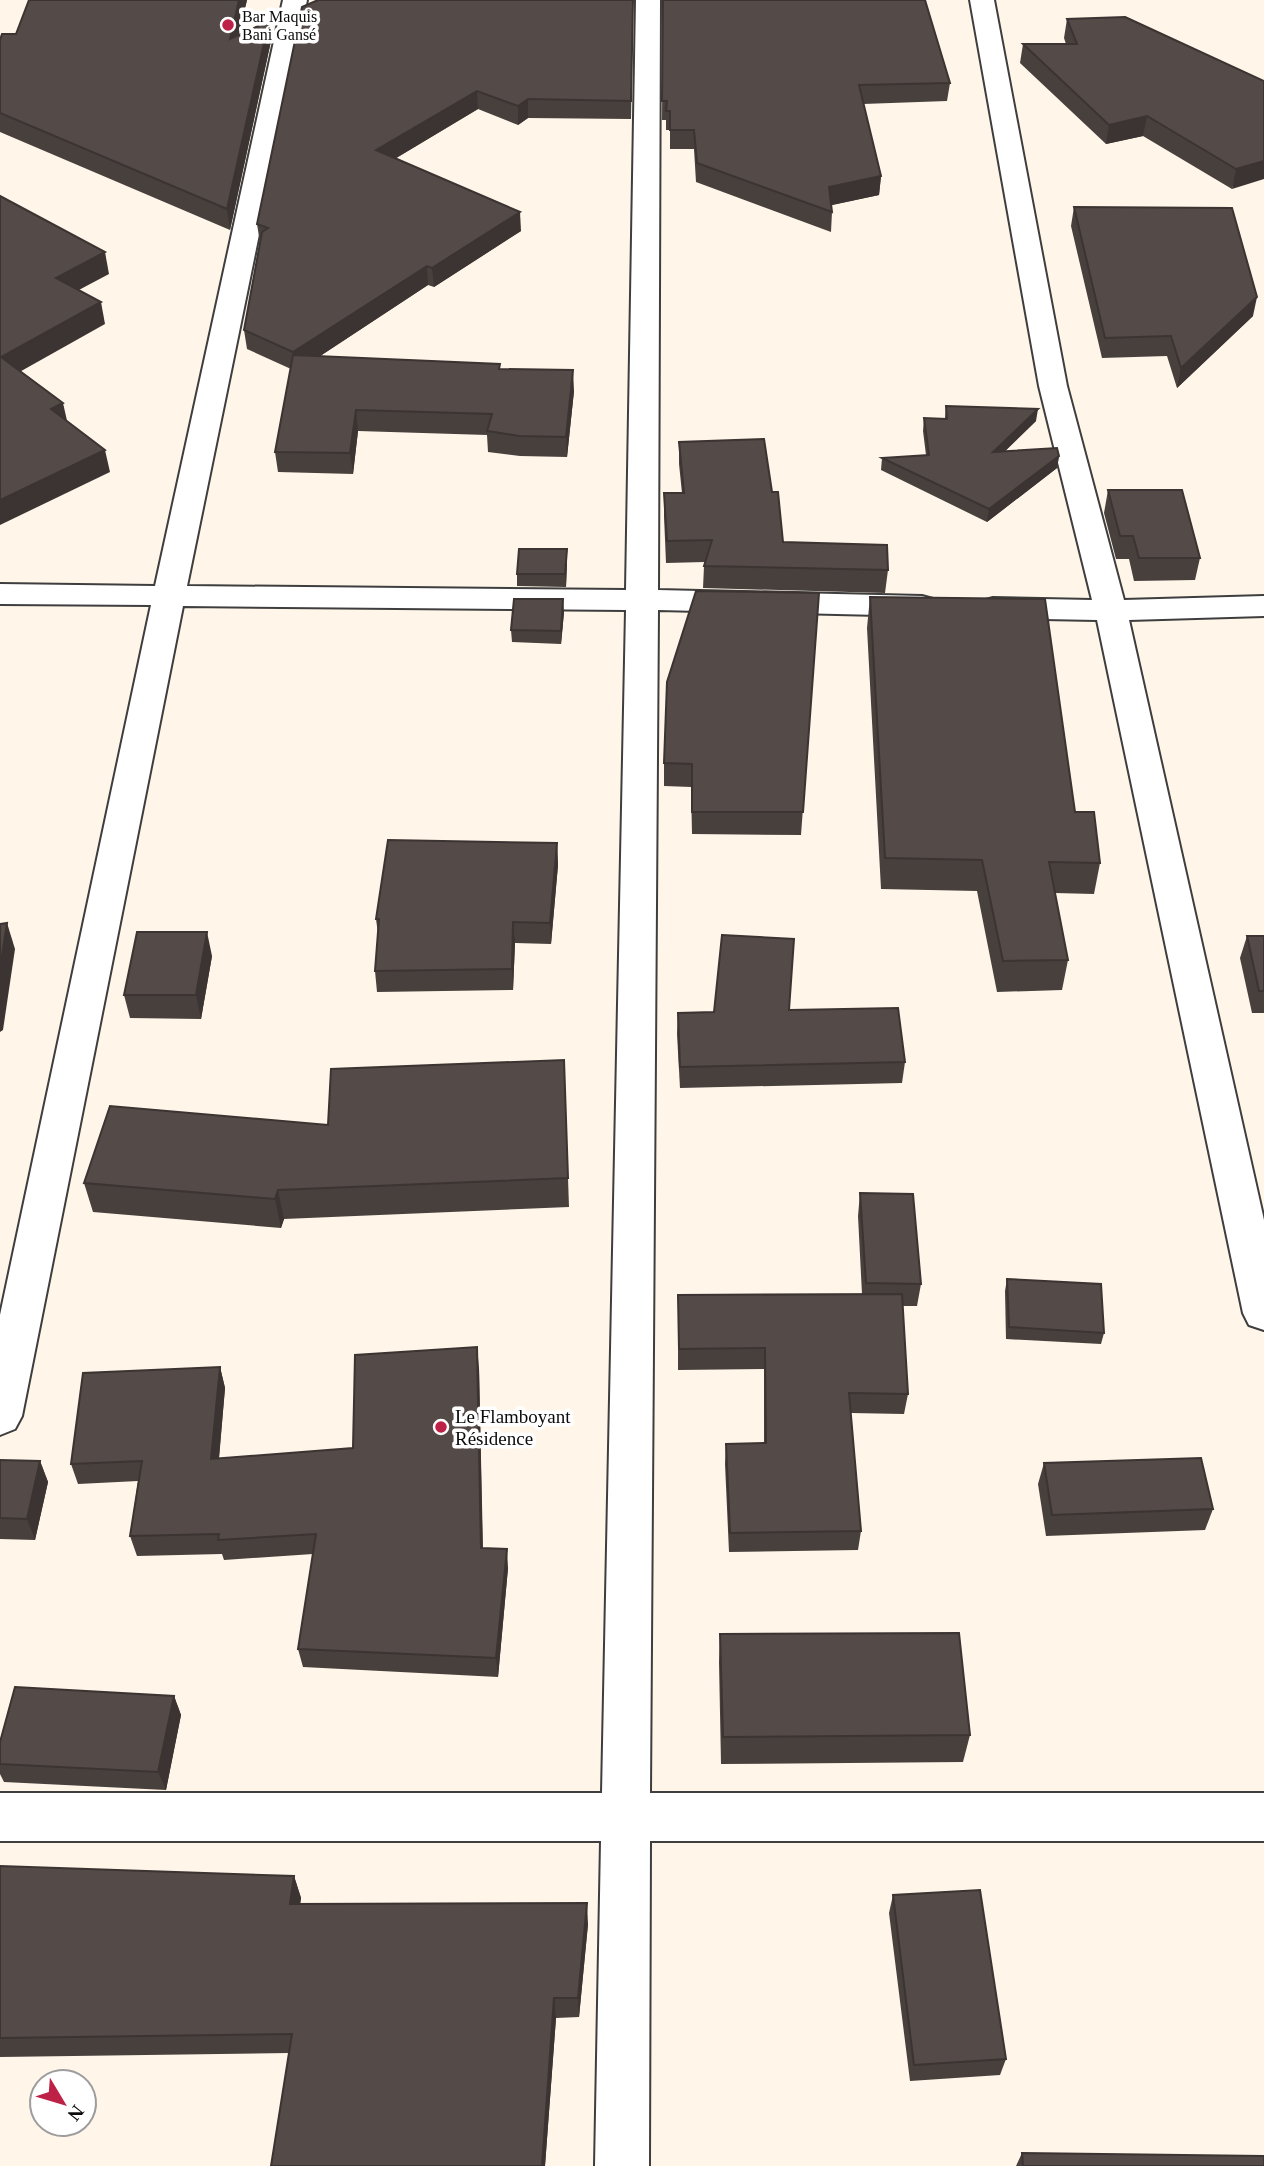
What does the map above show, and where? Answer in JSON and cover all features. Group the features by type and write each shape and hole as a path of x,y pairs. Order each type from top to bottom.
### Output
{"street":[{"path":"0,1416 295,0"},
{"path":"622,2166 644,600 648,0"},
{"path":"982,0 1053,386 1111,610 1264,1313"},
{"path":"0,594 644,600 1111,610 1264,607"},
{"path":"0,1817 1264,1817"}],"building":[{"path":"29,0 239,0 230,39 269,21 227,209 0,113 0,40 2,34 16,34"},
{"path":"318,0 633,0 631,101 528,99 518,106 477,91 376,150 520,212 432,268 427,266 293,352 244,330 262,232 268,228 257,224 302,7"},
{"path":"663,0 925,0 950,83 859,85 881,176 829,187 832,212 697,163 694,130 670,130 670,111 666,111 667,101 662,101"},
{"path":"1125,17 1264,81 1264,161 1236,169 1147,116 1109,125 1023,44 1077,44 1067,19"},
{"path":"0,196 105,252 56,278 101,302 1,357 63,403 51,409 105,450 0,500"},
{"path":"1074,207 1232,208 1257,297 1181,368 1171,336 1105,338"},
{"path":"293,355 500,364 499,369 573,370 566,437 519,436 487,431 492,414 356,410 350,453 275,452"},
{"path":"946,406 1038,409 993,452 1057,448 1059,456 989,509 882,458 929,455 924,418 947,419"},
{"path":"764,439 772,492 778,492 783,542 887,545 888,570 704,566 712,540 667,541 664,493 684,493 679,442"},
{"path":"1108,490 1182,490 1200,558 1139,558 1133,536 1120,536"},
{"path":"519,549 567,549 565,574 517,574"},
{"path":"696,591 819,593 803,812 692,812 692,764 664,763 667,682"},
{"path":"870,597 1045,599 1075,812 1094,812 1100,863 1049,862 1068,960 1003,961 982,860 885,858"},
{"path":"514,599 563,599 561,631 511,630"},
{"path":"388,840 557,843 550,923 513,922 512,969 375,971 379,919 376,919"},
{"path":"7,923 0,969 0,924"},
{"path":"137,932 207,932 196,995 124,995"},
{"path":"722,935 794,939 789,1010 898,1008 905,1062 680,1067 678,1013 714,1012"},
{"path":"1247,936 1264,936 1264,991 1259,991"},
{"path":"564,1060 568,1178 278,1190 275,1199 84,1183 110,1106 328,1125 331,1069"},
{"path":"860,1193 913,1194 921,1284 866,1283"},
{"path":"1007,1279 1101,1284 1104,1333 1009,1327"},
{"path":"902,1294 908,1394 849,1393 861,1531 730,1533 726,1444 766,1443 765,1348 679,1349 678,1295"},
{"path":"477,1347 481,1548 507,1549 496,1658 298,1649 316,1534 218,1540 219,1534 130,1536 142,1461 71,1464 83,1373 220,1367 211,1459 353,1448 355,1355"},
{"path":"1201,1458 1213,1509 1052,1515 1044,1463"},
{"path":"0,1460 40,1461 27,1519 0,1518"},
{"path":"959,1633 970,1735 723,1737 720,1634"},
{"path":"15,1687 174,1696 158,1772 0,1764 0,1742"},
{"path":"0,1866 294,1876 290,1904 587,1903 578,1998 554,1998 542,2166 271,2166 292,2034 0,2038"},
{"path":"980,1890 1006,2059 914,2065 893,1895"},
{"path":"1022,2153 1264,2156 1264,2166 1023,2166"}],"place":[{"name":"Bar Maquis Bani Gansé","path":"228,25"},
{"name":"Le Flamboyant Résidence","path":"441,1427"}]}
